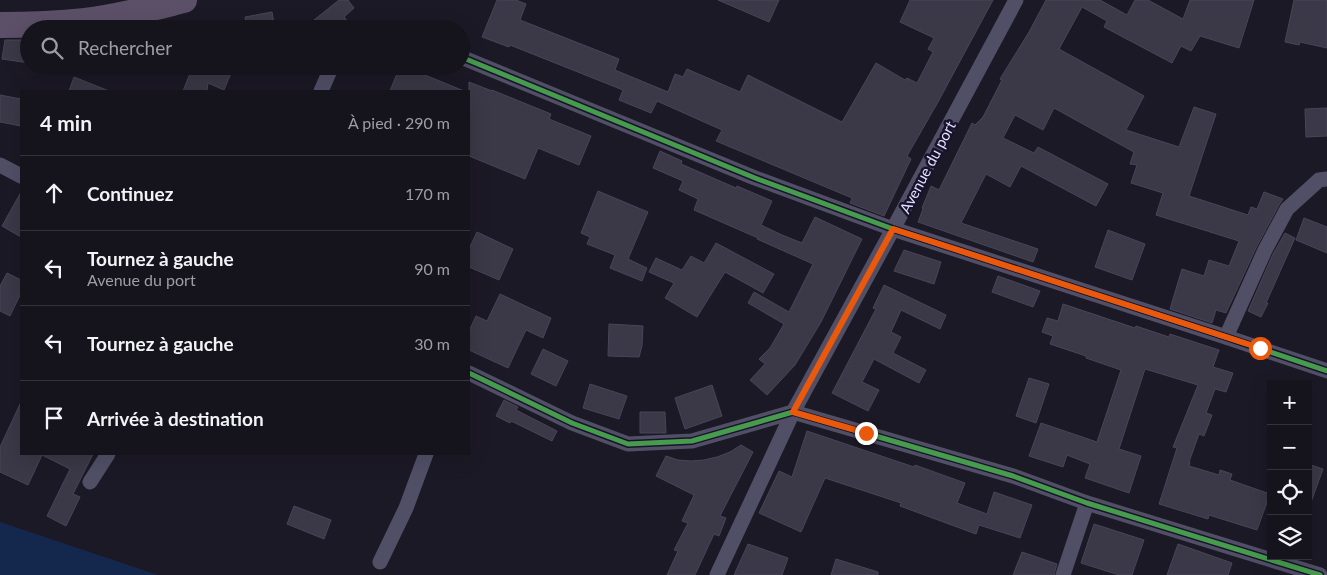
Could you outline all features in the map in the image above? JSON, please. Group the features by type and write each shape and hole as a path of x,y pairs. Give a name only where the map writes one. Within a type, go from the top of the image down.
{"highway":[{"path":"91,20 146,10 184,0"},
{"path":"0,24 20,25"}],"street":[{"name":"Avenue du port","path":"717,575 793,412 1016,0"},
{"path":"470,62 755,178 893,229 1327,371"},
{"path":"321,90 328,75"},
{"path":"0,165 20,175"},
{"path":"1226,337 1265,250 1287,209 1319,180 1327,179"},
{"path":"470,373 572,423 628,444 692,441 793,412 1013,476 1087,503 1320,575"},
{"path":"90,482 107,455"},
{"path":"380,562 406,508 426,455"},
{"path":"1063,575 1087,503"}],"water":[{"path":"0,522 158,575 0,575"}],"building":[{"path":"339,0 348,0 354,8 344,17 347,20 314,20"},
{"path":"497,0 516,0 526,4 520,20 619,59 615,70 668,92 675,74 683,77 687,69 740,92 748,75 842,122 876,63 905,80 907,78 917,83 933,52 928,49 934,38 900,22 910,0 993,0 907,156 911,159 884,216 850,203 852,198 716,141 722,130 657,101 651,113 619,100 623,90 510,45 509,47 482,37"},
{"path":"718,0 779,0 769,22"},
{"path":"1046,0 1100,0 1127,15 1135,0 1148,0 1183,19 1190,0 1254,0 1239,48 1200,36 1191,51 1181,46 1172,63 1104,27 1107,21 1082,7 1059,49 1144,96 1126,130 1179,147 1194,107 1216,114 1189,196 1248,215 1251,207 1257,209 1264,192 1283,199 1257,246 1226,313 1216,310 1212,323 1170,309 1182,269 1204,276 1209,260 1229,266 1239,241 1156,215 1163,193 1131,183 1137,165 1130,164 1134,152 1054,108 1043,130 1015,115 1003,138 1034,153 1038,147 1108,184 1096,206 1021,166 1010,187 986,174 961,223 1038,249 1033,262 918,222 931,186 939,190 972,123 975,125 983,117 1002,80 1000,79"},
{"path":"1294,0 1327,0 1327,48 1300,42 1299,45 1285,42"},
{"path":"272,12 273,20 246,20 245,17"},
{"path":"5,40 20,40 20,62 2,59"},
{"path":"189,75 230,75 224,90 208,83 207,90 183,90"},
{"path":"396,75 425,75 462,90 390,90"},
{"path":"74,77 106,90 69,90"},
{"path":"469,82 492,90 551,114 549,119 591,136 579,165 538,148 525,179 470,156"},
{"path":"0,95 20,99 20,126 0,122"},
{"path":"1327,108 1327,136 1306,137 1305,109"},
{"path":"660,151 682,161 681,164 736,188 737,186 772,201 761,225 782,235 802,243 815,217 862,239 821,322 795,365 767,395 750,380 765,364 759,359 770,348 784,324 748,303 754,292 789,312 813,264 694,210 698,199 679,190 683,181 653,168"},
{"path":"598,191 648,212 628,259 647,268 642,281 610,268 615,255 587,244 590,237 581,233"},
{"path":"20,194 20,236 2,226"},
{"path":"1304,218 1327,227 1327,253 1296,240"},
{"path":"1108,230 1145,244 1132,280 1095,267"},
{"path":"477,232 513,249 499,280 470,267 470,247"},
{"path":"1285,233 1295,238 1261,317 1248,311 1273,254"},
{"path":"716,243 774,274 763,293 725,272 697,317 665,298 674,283 649,272 656,258 682,270 691,256 704,263"},
{"path":"904,250 941,262 934,284 894,271"},
{"path":"7,273 20,280 20,295 10,316 0,311 0,286"},
{"path":"998,276 1040,291 1033,307 992,292"},
{"path":"884,285 946,315 940,329 901,310 891,332 901,337 893,353 926,370 919,383 874,359 862,382 879,390 868,411 832,393 876,309 873,308"},
{"path":"500,294 551,318 543,338 526,330 508,368 470,350 470,329 476,316 487,321"},
{"path":"1063,304 1135,328 1136,326 1169,337 1170,334 1219,350 1213,367 1233,373 1226,392 1215,389 1206,413 1212,415 1204,436 1199,434 1189,466 1219,475 1220,470 1232,474 1230,480 1267,493 1267,502 1257,530 1209,515 1208,519 1159,504 1177,448 1173,447 1198,385 1145,369 1119,449 1141,456 1129,493 1085,478 1090,464 1067,455 1063,467 1029,456 1041,423 1097,442 1121,370 1050,344 1053,336 1042,332 1047,318 1058,321"},
{"path":"609,324 643,326 642,346 639,357 608,356"},
{"path":"543,349 568,361 556,386 531,374"},
{"path":"1029,378 1049,384 1036,423 1016,416"},
{"path":"590,384 627,396 619,419 583,408"},
{"path":"712,385 722,416 685,429 675,398"},
{"path":"504,400 518,407 516,410 557,431 552,441 511,421 510,423 496,416"},
{"path":"20,404 20,455 42,455 28,485 0,472 0,447"},
{"path":"640,412 665,412 666,433 640,433"},
{"path":"807,431 965,483 957,503 987,514 994,492 1032,505 1020,538 979,525 976,534 900,506 901,503 825,478 801,532 759,513 779,471 792,477"},
{"path":"741,445 753,452 720,516 726,518 719,536 714,534 695,575 667,575 678,551 674,550 688,523 682,521 694,495 656,476 666,456 678,460 704,460 730,452"},
{"path":"42,455 92,455 73,494 80,497 66,526 47,516 70,469"},
{"path":"1312,465 1323,469 1312,499"},
{"path":"294,506 331,520 324,539 287,524"},
{"path":"1094,524 1144,540 1132,575 1119,575 1081,563"},
{"path":"748,544 788,558 782,575 734,575"},
{"path":"1178,544 1232,563 1228,575 1167,575"},
{"path":"1022,552 1057,564 1054,575 1013,575"},
{"path":"836,559 878,572 878,575 831,575"}],"cycle path":[{"path":"470,61 755,178 893,229 1327,371"},
{"path":"470,373 572,423 628,444 692,441 793,412 1013,476 1087,503 1320,575"}],"route":[{"path":"866,433 793,412 893,229 1260,348"}]}
